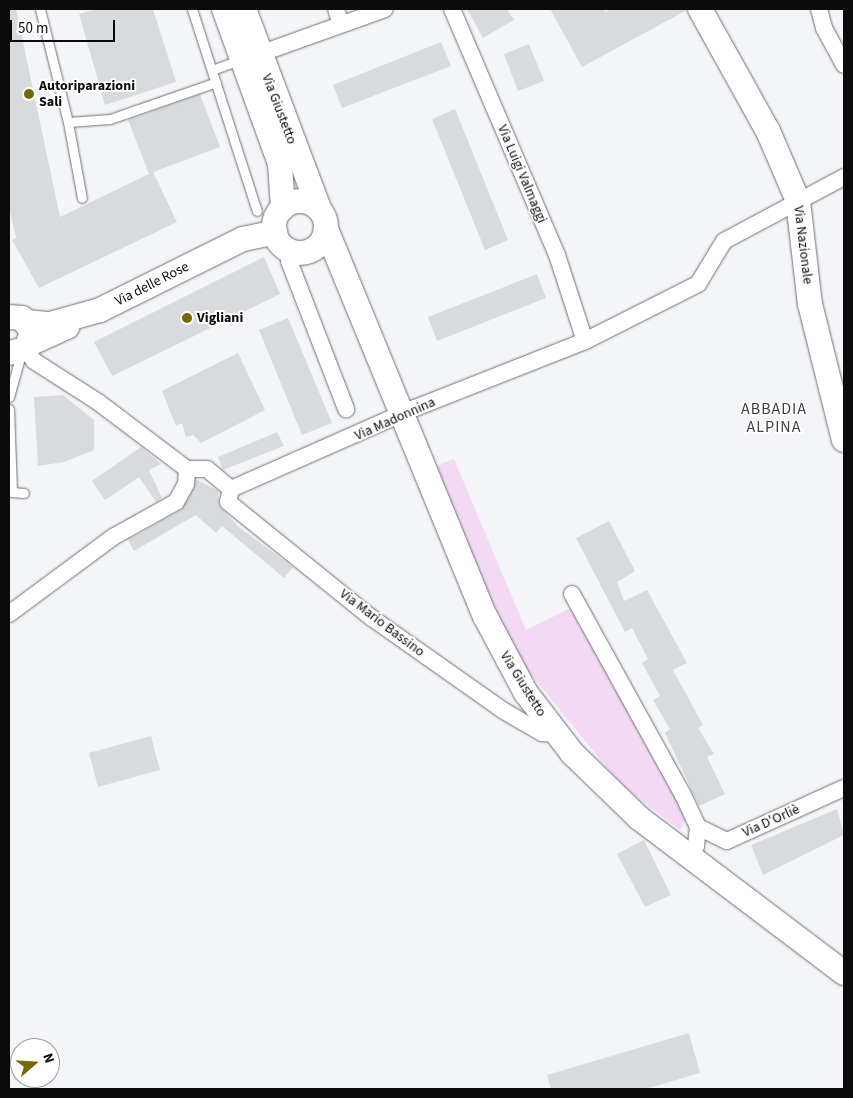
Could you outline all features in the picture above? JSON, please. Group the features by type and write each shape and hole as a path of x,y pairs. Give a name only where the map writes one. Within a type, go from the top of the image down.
{"main road":[{"name":"Via Giustetto","path":"224,9 250,57 322,219 402,416 505,659 556,734 639,818 689,858 844,973"},
{"name":"Via Giustetto","path":"244,9 250,57 280,164 283,208"},
{"name":"Via Nazionale","path":"700,9 768,131 798,201 810,304 844,440"},
{"path":"297,201 322,219 292,244 283,208 297,201"},
{"name":"Via delle Rose","path":"19,332 100,310 243,238 292,244"},
{"name":"Via Giustetto","path":"292,244 332,263 349,285"}],"street":[{"path":"250,57 339,17 385,9"},
{"name":"Via Luigi Valmaggi","path":"452,9 556,255 585,341"},
{"path":"819,9 824,28 844,65"},
{"name":"Via Madonnina","path":"231,489 585,341 698,284 724,241 844,177"},
{"path":"292,244 288,261 346,410"},
{"path":"19,332 34,361 98,402 187,469 207,469 231,489"},
{"path":"9,614 113,538 176,502 186,484 187,469"},
{"name":"Via Mario Bassino","path":"231,489 228,502 372,618 504,711 542,733 556,734"},
{"path":"572,594 698,828 696,846 689,858"},
{"name":"Via D'Orliè","path":"698,828 727,841 844,788"}],"lane":[{"path":"40,9 68,122 82,198"},
{"path":"192,9 257,211"},
{"path":"212,70 250,57"},
{"path":"68,122 110,119 216,82"},
{"path":"9,397 19,332"},
{"path":"9,409 12,492 24,492"}],"shaded area":[{"path":"454,459 526,630 571,608 688,816 680,830 619,783 513,652 435,466"}],"building":[{"path":"9,9 16,9 60,217 149,174 128,120 200,94 220,147 153,172 177,222 39,288 12,240 16,238 9,207"},
{"path":"96,9 153,9 176,82 105,105 79,14"},
{"path":"467,9 507,9 514,20 483,38"},
{"path":"550,9 603,9 605,12 613,9 687,10 582,67"},
{"path":"441,42 451,66 342,108 333,85"},
{"path":"529,44 544,81 518,91 504,54"},
{"path":"455,109 508,240 485,250 432,119"},
{"name":"Vigliani","path":"264,257 280,294 112,376 94,342"},
{"path":"537,274 546,298 437,341 428,317"},
{"path":"288,318 332,423 302,435 259,330"},
{"path":"238,353 265,410 201,443 193,435 186,437 182,423 176,426 162,391"},
{"path":"63,395 94,420 94,450 64,462 38,466 34,397"},
{"path":"277,432 284,446 223,470 218,457"},
{"path":"141,447 161,464 149,470 162,498 156,502 139,477 105,500 92,481"},
{"path":"196,479 218,491 219,506 240,528 293,567 284,578 222,526 216,533 196,515 134,551 128,540 181,510"},
{"path":"609,521 635,571 617,582 624,601 647,590 687,663 673,670 703,725 698,728 714,754 707,757 725,794 699,806 665,733 670,729 653,700 660,696 642,663 648,659 632,628 625,632 576,538"},
{"path":"151,736 160,770 98,787 89,753"},
{"path":"837,809 844,835 763,875 751,845"},
{"path":"644,840 671,895 645,907 617,854"},
{"path":"689,1033 700,1073 645,1089 551,1089 547,1075"}],"place":[{"name":"Autoriparazioni Sali","path":"29,94"},
{"name":"Vigliani","path":"187,318"}],"district":[{"name":"ABBADIA ALPINA","path":"774,418"}]}
